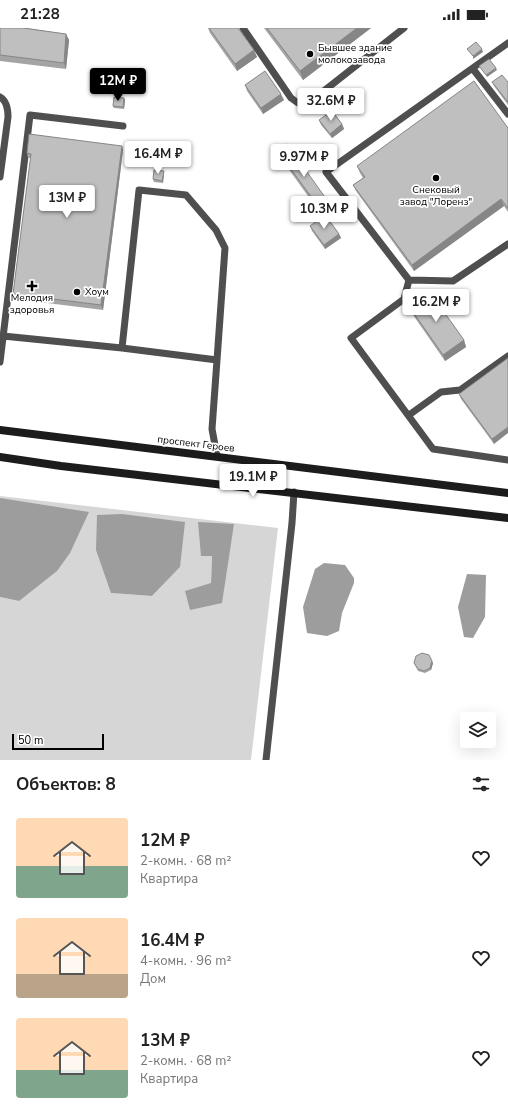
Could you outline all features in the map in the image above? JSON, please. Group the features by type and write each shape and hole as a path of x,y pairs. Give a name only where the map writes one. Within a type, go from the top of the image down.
{"main road":[{"name":"проспект Героев","path":"0,430 508,493"},
{"path":"0,456 61,466 508,518"}],"lane":[{"path":"243,28 291,98 298,103 311,101 404,28"},
{"path":"409,280 326,172 508,43"},
{"path":"473,69 508,114"},
{"path":"0,97 3,99 8,108 8,117 0,177"},
{"path":"0,362 30,115 123,126"},
{"path":"122,348 139,190 186,195 216,230 225,248 212,429 217,456"},
{"path":"409,280 453,281 508,244"},
{"path":"409,280 404,299 351,338 433,449 508,460"},
{"path":"3,336 122,348 217,360"},
{"path":"409,415 441,392 460,390 508,356"},
{"path":"266,760 292,523 294,492"}],"shaded area":[{"path":"0,496 278,528 251,760 0,760 0,597 19,601","holes":["212,556 222,603 211,583","180,567 152,596 111,593"]},
{"path":"0,498 89,512 70,553 57,571 19,601 0,597"},
{"path":"122,514 185,522 180,567 152,596 111,593 96,550 97,515"},
{"path":"198,522 234,524 222,603 190,610 185,591 211,583 212,556 201,556"},
{"path":"324,563 345,565 354,578 354,583 342,613 339,631 327,636 307,633 303,607 315,569"},
{"path":"467,574 486,575 485,617 473,638 464,637 458,607"}],"building":[{"path":"0,28 23,28 66,34 64,63 0,55"},
{"path":"209,28 238,28 254,50 235,64"},
{"name":"Бывшее здание молокозавода","path":"267,28 357,28 300,71"},
{"path":"476,42 482,49 473,56 467,49"},
{"path":"489,59 496,68 486,75 479,66"},
{"path":"265,71 281,94 261,108 245,85"},
{"path":"502,75 508,82 508,102 492,82"},
{"name":"Снековый завод \"Лоренз\"","path":"474,81 508,128 508,208 501,199 412,265 353,185 365,177 357,166"},
{"path":"114,97 124,98 123,107 113,106"},
{"path":"332,111 342,124 330,134 319,120"},
{"path":"29,134 122,146 101,305 13,294 31,154 27,153"},
{"path":"287,144 332,207 323,213 277,150"},
{"path":"154,170 164,171 162,181 153,179"},
{"path":"325,215 339,234 324,245 310,226"},
{"path":"429,291 464,340 443,355 408,305"},
{"path":"508,358 508,427 492,439 459,394"},
{"path":"422,653 429,655 432,661 430,668 424,671 418,669 414,663 416,656"}],"place":[{"name":"Бывшее здание молокозавода","path":"310,54"},
{"name":"Снековый завод \"Лоренз\"","path":"436,178"},
{"name":"Мелодия здоровья","path":"32,286"},
{"name":"Хоум","path":"77,292"}]}
